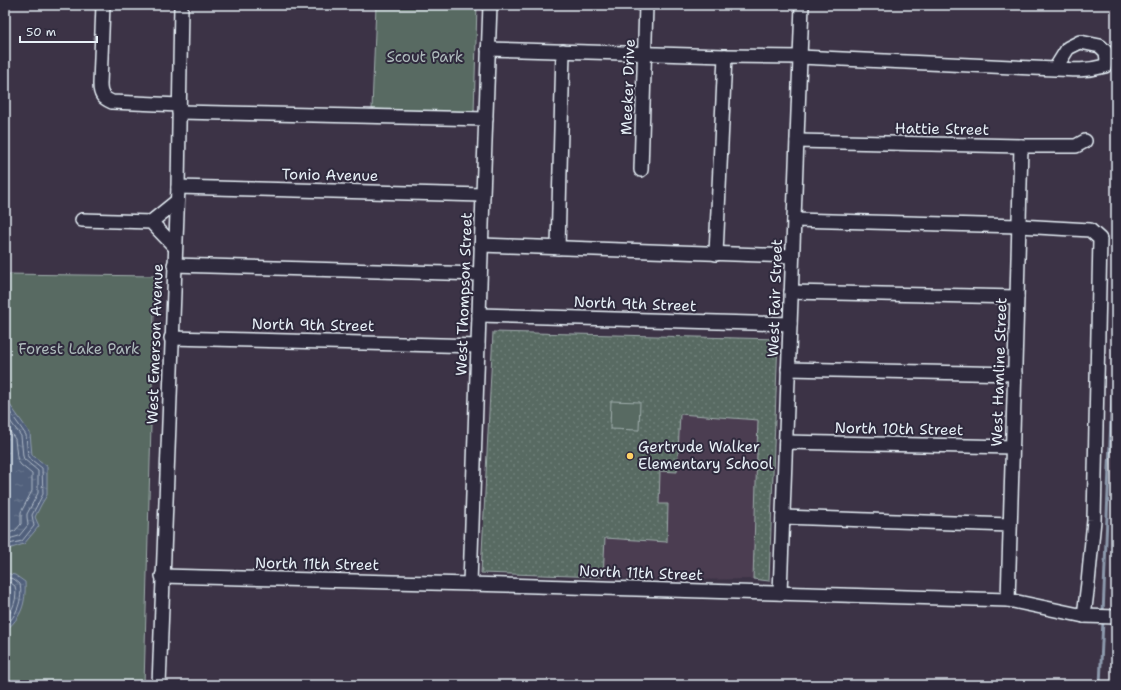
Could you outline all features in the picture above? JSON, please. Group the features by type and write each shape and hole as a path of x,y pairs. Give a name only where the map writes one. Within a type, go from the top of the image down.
{"street":[{"path":"103,5 100,92 104,98 112,102 179,108 486,119"},
{"name":"West Emerson Avenue","path":"159,685 171,338 178,187 181,5"},
{"name":"West Thompson Street","path":"470,584 490,5"},
{"name":"Meeker Drive","path":"641,170 646,5"},
{"name":"West Fair Street","path":"780,593 802,5"},
{"path":"488,49 800,57 1055,69"},
{"path":"558,248 563,51"},
{"path":"716,254 725,56"},
{"name":"Hattie Street","path":"797,141 1021,146 1076,146 1084,141"},
{"name":"West Hamline Street","path":"1008,600 1018,297 1021,146"},
{"name":"Tonio Avenue","path":"178,187 483,195"},
{"path":"82,220 151,222 177,201"},
{"path":"794,220 1019,226 1090,230 1100,239 1094,520 1088,583 1089,616"},
{"path":"151,222 175,247"},
{"path":"481,245 792,256"},
{"path":"174,265 480,274"},
{"path":"791,292 1018,297"},
{"name":"North 9th Street","path":"479,315 790,324"},
{"name":"North 9th Street","path":"171,338 478,346"},
{"path":"788,369 1015,374"},
{"name":"North 10th Street","path":"786,442 1012,447"},
{"path":"783,517 1010,525"},
{"name":"North 11th Street","path":"162,576 1008,600 1089,616 1116,617"}],"shaded area":[{"name":"Gertrude Walker Elementary School","path":"493,332 778,339 769,581 753,579 671,580 481,573"}],"green space":[{"name":"Scout Park","path":"376,5 477,5 474,113 372,109"},
{"name":"Forest Lake Park","path":"5,274 155,276 144,685 5,685"},
{"name":"Gertrude Walker Elementary School","path":"493,332 778,339 769,581 753,579 758,420 680,414 677,472 660,471 659,504 668,504 667,542 605,538 603,577 481,573"},
{"path":"611,401 640,402 639,430 610,429"}],"water":[{"path":"5,398 30,433 32,455 47,466 47,495 35,517 39,526 24,544 5,550"},
{"path":"5,573 15,575 25,582 25,597 19,615 11,626 5,631"}],"waterway":[{"path":"1103,614 1116,298"},
{"path":"1100,685 1103,620"}],"place":[{"name":"Gertrude Walker Elementary School","path":"630,456"}]}
